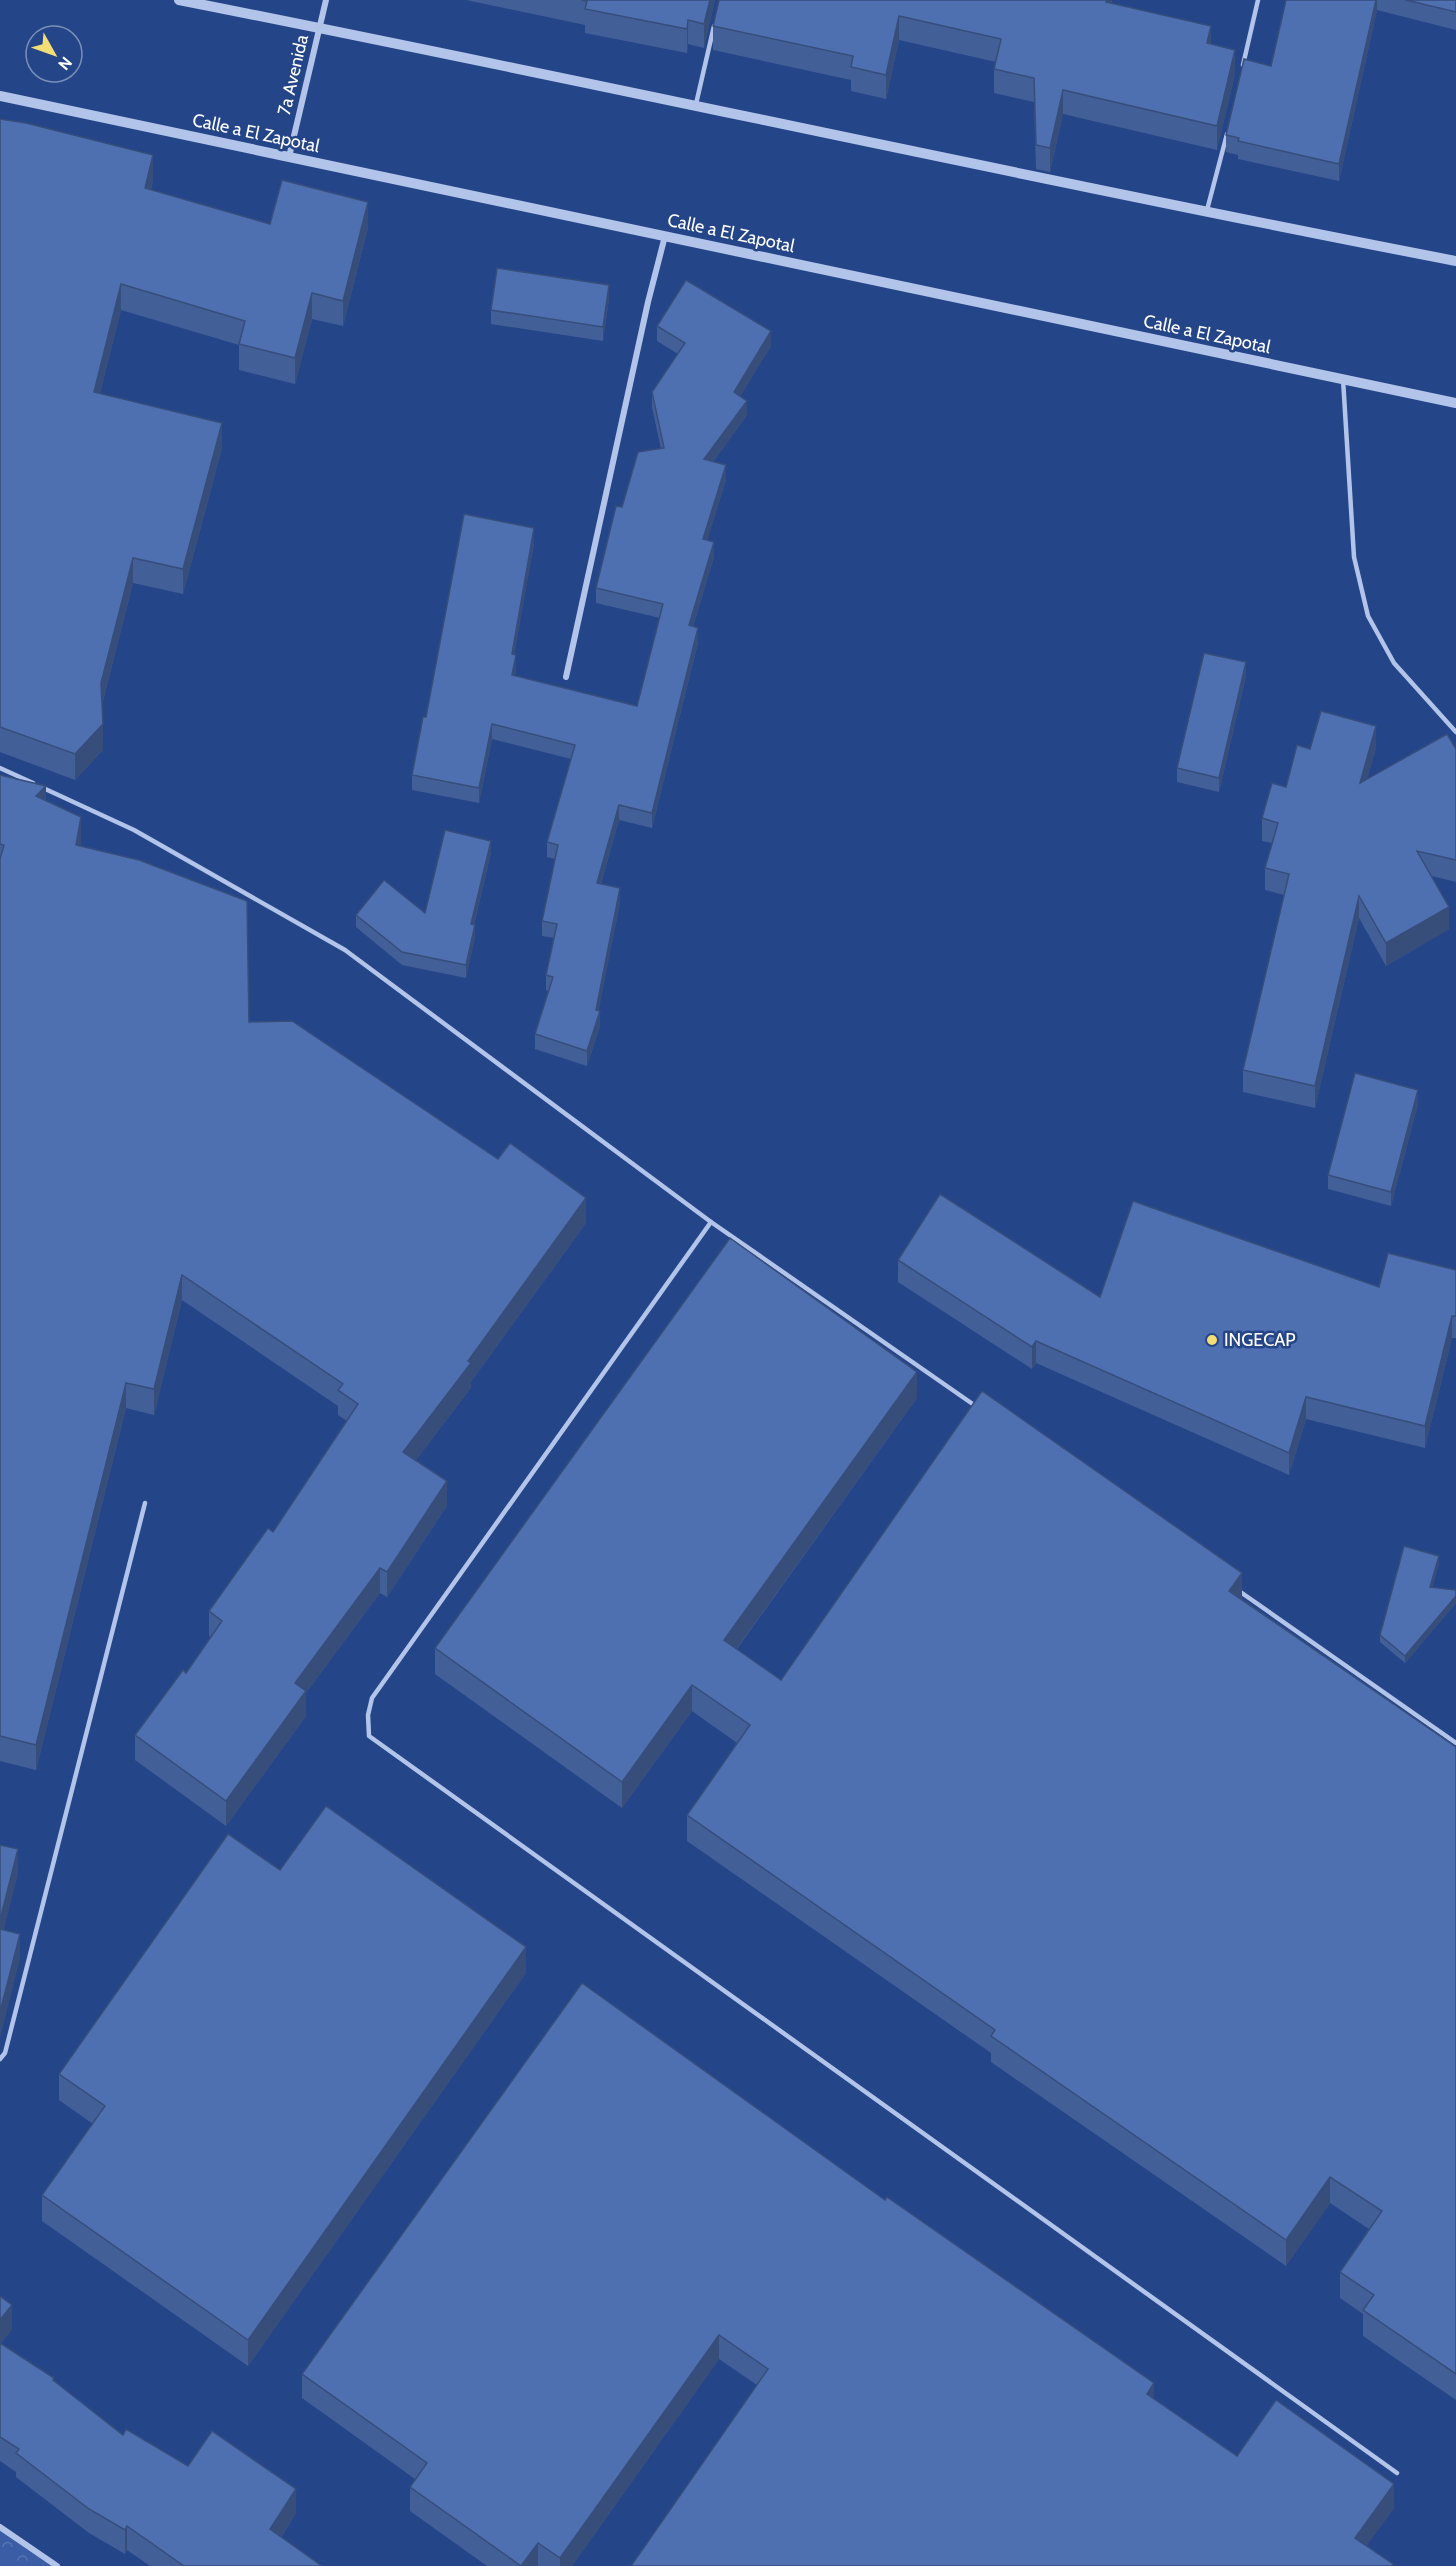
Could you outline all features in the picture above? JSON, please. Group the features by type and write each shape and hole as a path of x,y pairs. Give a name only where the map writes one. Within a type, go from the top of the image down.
{"street":[{"path":"179,0 696,104 1207,213 1456,261"},
{"name":"7a Avenida","path":"290,157 326,0"},
{"name":"Calle a El Zapotal","path":"0,96 1456,403"},
{"path":"567,678 648,302 665,236"},
{"path":"0,2527 57,2566"}],"lane":[{"path":"1242,69 1258,0"},
{"path":"696,104 715,23"},
{"path":"1207,213 1229,126"},
{"path":"1343,379 1354,557 1368,616 1394,663 1456,732"},
{"path":"0,768 134,830 345,950 711,1222 982,1411"},
{"path":"711,1222 372,1698 368,1715 369,1736 1397,2473"},
{"path":"0,2059 5,2052 145,1503"},
{"path":"1234,1587 1456,1743"}],"green space":[{"path":"0,2529 53,2566 0,2566"}],"building":[{"path":"582,0 710,0 704,24 688,20 687,29 585,9 587,1"},
{"path":"719,0 1107,0 1106,2 1211,26 1207,43 1235,50 1217,126 1063,90 1050,148 1036,145 1034,78 994,69 1001,39 899,16 886,75 851,67 853,56 713,26"},
{"path":"1286,0 1376,0 1339,164 1238,141 1239,138 1226,135 1244,59 1271,66"},
{"path":"1406,0 1456,0 1456,12"},
{"path":"0,119 26,123 153,155 145,188 270,224 282,180 368,202 343,301 312,293 295,358 239,344 245,321 121,284 94,392 222,423 183,569 133,558 101,683 103,724 75,754 0,727"},
{"path":"497,268 609,285 603,327 491,310"},
{"path":"686,280 771,331 734,392 747,401 704,459 726,465 703,539 714,542 689,625 698,628 652,813 619,805 597,883 620,888 596,1010 600,1011 587,1051 535,1034 553,977 546,975 557,924 542,921 558,845 547,842 575,745 492,724 479,788 412,775 423,717 426,717 464,514 534,528 512,654 516,655 512,675 637,706 663,604 596,588 616,506 622,507 638,452 664,448 652,392 685,343 657,326"},
{"path":"1204,653 1246,662 1219,778 1177,768"},
{"path":"1321,711 1376,726 1360,783 1447,734 1456,749 1456,860 1417,851 1449,907 1386,943 1359,896 1315,1086 1243,1070 1289,874 1265,868 1278,823 1262,818 1272,783 1286,787 1297,745 1310,749"},
{"path":"0,775 46,786 36,796 81,817 76,845 139,860 247,901 249,1022 292,1021 498,1159 510,1143 586,1198 468,1361 471,1363 403,1452 447,1481 387,1572 380,1568 295,1683 306,1691 226,1801 135,1735 183,1670 186,1673 222,1621 209,1611 268,1528 273,1532 358,1404 338,1390 343,1384 182,1275 154,1389 126,1383 36,1745 0,1736 0,859 4,845 0,844"},
{"path":"445,830 491,841 471,924 475,925 466,965 402,952 356,915 384,880 425,913"},
{"path":"1355,1073 1418,1090 1391,1192 1328,1175"},
{"path":"940,1194 1100,1297 1133,1201 1379,1287 1388,1253 1456,1270 1456,1316 1452,1316 1425,1426 1306,1397 1289,1453 1036,1341 1032,1347 898,1260"},
{"path":"730,1238 917,1372 724,1640 781,1680 982,1391 1242,1573 1229,1591 1456,1747 1456,2374 1363,2310 1374,2295 1340,2272 1382,2211 1330,2177 1286,2240 991,2036 995,2030 687,1815 750,1725 692,1685 622,1782 435,1648"},
{"path":"1404,1546 1439,1556 1430,1587 1456,1590 1456,1596 1405,1656 1380,1635"},
{"path":"326,1806 526,1947 248,2340 42,2195 105,2106 59,2074 228,1834 280,1870"},
{"path":"0,1845 18,1849 0,1920"},
{"path":"0,1929 20,1934 0,2012"},
{"path":"582,1983 885,2200 887,2197 1154,2383 1147,2394 1237,2456 1276,2400 1394,2484 1355,2538 1393,2564 1391,2566 631,2566 768,2369 719,2335 560,2558 538,2543 521,2566 410,2487 427,2463 302,2374"},
{"path":"0,2296 12,2305 0,2320"},
{"path":"0,2343 54,2378 53,2380 123,2435 126,2429 188,2466 212,2431 296,2489 270,2529 322,2566 184,2566 127,2526 125,2530 89,2509 16,2453 19,2449 0,2437"}],"place":[{"name":"INGECAP","path":"1212,1340"}]}
